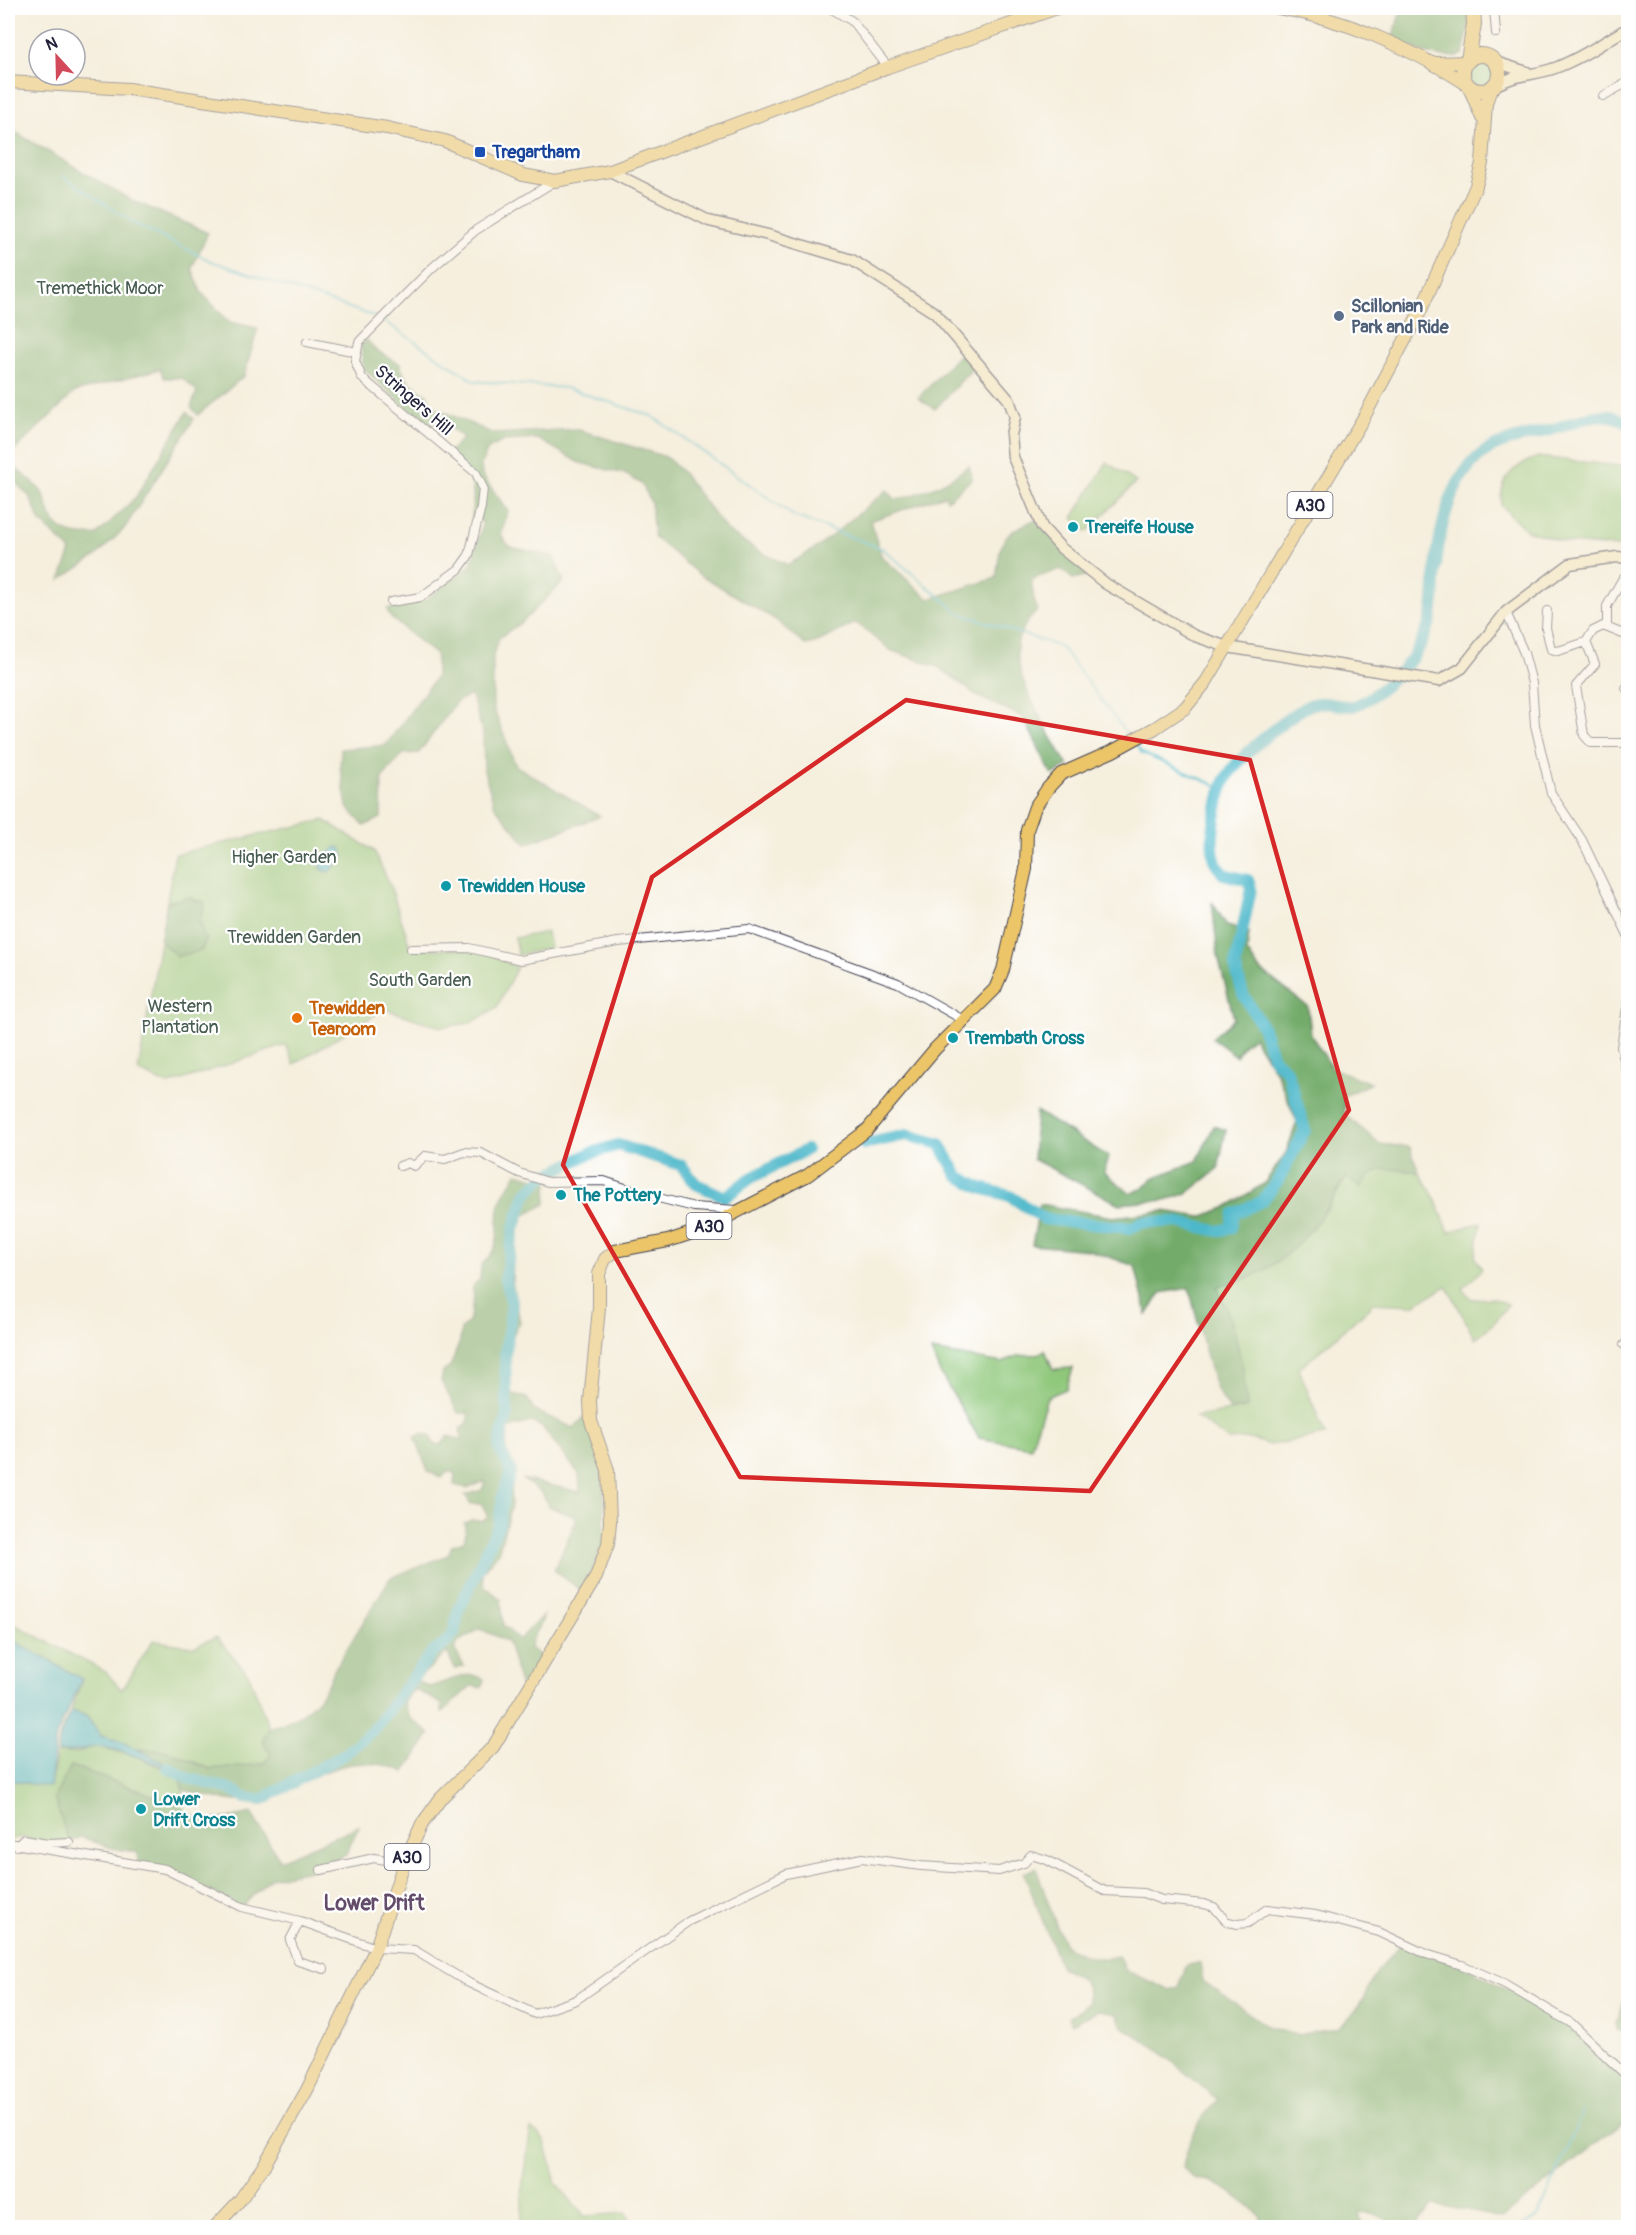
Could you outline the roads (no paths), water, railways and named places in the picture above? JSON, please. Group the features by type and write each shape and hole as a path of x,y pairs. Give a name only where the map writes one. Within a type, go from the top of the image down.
{"highway":[{"path":"1473,8 1474,24 1467,61 1462,73 1467,85 1480,92 1492,87 1499,73 1474,24"},
{"path":"1467,61 1477,56 1492,60"}],"main road":[{"path":"8,82 129,89 387,128 445,141 524,175 555,181 610,171 888,67 1057,8"},
{"path":"1278,8 1347,27 1431,63 1467,85"},
{"path":"1492,87 1528,72 1552,69 1572,62 1629,28"},
{"path":"1492,60 1528,72"},
{"path":"1431,63 1467,61"},
{"name":"A30","path":"1467,85 1483,123"},
{"name":"A30","path":"214,2228 240,2200 286,2130 376,1948 404,1863 422,1824 441,1798 477,1764 507,1726 596,1576 608,1544 611,1505 608,1470 591,1421 590,1401 599,1274 605,1259 615,1251 668,1240 704,1229 736,1210 808,1175 857,1139 885,1111 935,1049 995,989 1003,970 1026,869 1027,830 1035,807 1061,774 1132,740 1185,708 1206,682 1364,417 1420,312 1476,186 1482,163 1483,123 1492,87"},
{"path":"610,171 709,221 768,235 852,260 935,313 1009,400 1015,417 1011,435 1013,457 1042,527 1061,548 1106,584 1195,636 1227,647 1439,681 1462,668 1506,612 1570,564 1617,557 1629,558"}],"street":[{"path":"830,8 852,21 888,67"},
{"path":"1494,8 1496,33"},
{"path":"1603,96 1629,82"},
{"name":"Stringers Hill","path":"391,602 421,597 455,575 469,555 483,488 477,473 362,378 355,361 359,342 432,268 476,230 555,181"},
{"path":"307,342 357,352"},
{"path":"1607,627 1607,606 1623,578"},
{"path":"1547,611 1546,628 1551,649 1558,651 1586,642 1593,631 1602,626 1629,636"},
{"path":"1506,612 1524,653 1532,683 1534,725 1551,793 1582,840 1629,935"},
{"path":"1586,642 1595,664 1576,686 1584,735 1591,743 1629,742"},
{"path":"411,949 468,948 521,960 618,942 748,929 898,983 965,1021"},
{"path":"1629,1001 1621,1047 1629,1076"},
{"path":"400,1166 408,1163 414,1166 425,1156 445,1159 464,1152 481,1153 519,1173 548,1182 604,1181 694,1207 736,1210"},
{"path":"17,1846 24,1839 48,1844 69,1842"},
{"path":"8,1844 97,1856 165,1869 242,1907 300,1921 376,1948 414,1950 469,1983 535,2014 576,2000 689,1921 786,1874 862,1858 921,1866 999,1871 1024,1863 1031,1855 1047,1860 1105,1891 1143,1893 1162,1900 1204,1904 1214,1907 1226,1921 1237,1924 1248,1923 1267,1910 1316,1915 1379,1932 1426,1954 1462,1965 1505,1984 1571,2023 1629,2077"},
{"path":"321,1870 374,1858 404,1863"},
{"path":"300,1921 290,1940 298,1961 324,1970"}],"water":[{"path":"336,847 341,848 344,857 329,872 322,870 321,865 325,857"},
{"path":"8,1638 82,1679 56,1736 50,1787 8,1780"},
{"path":"71,1711 86,1716 101,1736 122,1742 160,1761 168,1768 131,1754 101,1747 57,1752 60,1735"}],"waterway":[{"path":"63,176 133,223 211,261 379,318"},
{"path":"384,321 474,381 566,388 652,416 794,516 883,549 959,613 1061,647 1129,737"},
{"path":"864,1144 907,1135 940,1144 958,1176 981,1188 1010,1196 1044,1219 1130,1228 1142,1222 1176,1222 1218,1231 1231,1228 1234,1214 1262,1201 1279,1179 1305,1130 1287,1071 1273,1058 1262,1026 1243,994 1235,966 1251,889 1248,880 1223,874 1214,856 1215,821 1225,781 1235,766 1253,748 1304,708 1317,703 1346,706 1358,704 1389,683 1410,661 1423,639 1432,615 1435,575 1444,518 1457,485 1466,470 1478,458 1491,448 1507,441 1552,430 1586,418 1612,416 1628,424"},
{"path":"1135,744 1142,753 1222,788"},
{"path":"543,1177 589,1154 618,1145 681,1165 696,1184 725,1197 751,1178 806,1150"},
{"path":"168,1768 187,1778 230,1789 245,1798 261,1800 345,1754 373,1730 432,1653 444,1645 454,1633 459,1609 499,1524 503,1496 511,1471 499,1448 507,1415 505,1355 512,1304 505,1279 514,1229 526,1194 538,1182"},
{"path":"1516,2228 1538,2217 1583,2111"}],"place":[{"name":"Tregartham","path":"480,152"},
{"name":"Scillonian Park and Ride","path":"1339,316"},
{"name":"Trereife House","path":"1073,527"},
{"name":"Trewidden House","path":"446,886"},
{"name":"Trewidden Tearoom","path":"297,1018"},
{"name":"Trembath Cross","path":"953,1038"},
{"name":"The Pottery","path":"561,1195"},
{"name":"Lower Drift Cross","path":"141,1809"}],"district":[{"name":"Lower Drift","path":"374,1903"}],"park label":[{"name":"Tremethick Moor","path":"100,288"},
{"name":"Higher Garden","path":"284,857"},
{"name":"Trewidden Garden","path":"294,937"},
{"name":"South Garden","path":"420,980"},
{"name":"Western Plantation","path":"180,1016"}]}
